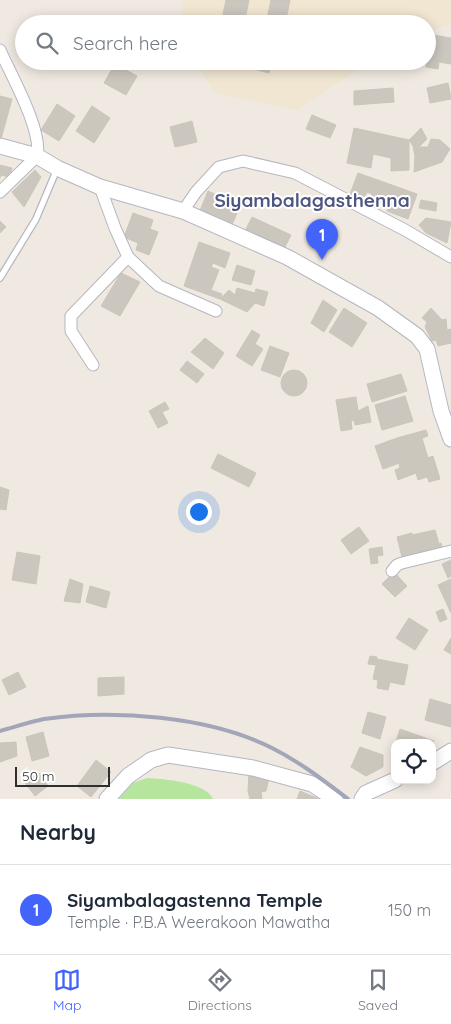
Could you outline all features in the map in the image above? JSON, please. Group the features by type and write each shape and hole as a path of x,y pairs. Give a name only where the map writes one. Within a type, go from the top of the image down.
{"street":[{"path":"0,50 31,118 39,148 38,156 0,192"},
{"path":"0,146 38,156 57,168 100,187 183,211 287,257 378,308 417,336 427,349 441,411 451,439"},
{"path":"183,211 196,192 219,167 243,161 295,173 405,230 451,257"},
{"path":"100,187 128,257 160,286 216,311"},
{"path":"93,365 71,331 71,316 128,257"},
{"path":"392,571 397,565 402,563 451,551"},
{"path":"436,760 451,751"},
{"path":"107,799 128,776 150,760 168,755 253,768 312,784 335,799"},
{"path":"362,799 366,793 391,782"}],"lane":[{"path":"0,278 36,219 57,168"}],"shaded area":[{"path":"183,0 451,0 451,24 436,30 436,15 182,15"},
{"path":"201,70 357,70 297,110 215,93"}],"green space":[{"path":"147,778 193,785 209,793 213,799 119,799 133,783"}],"building":[{"path":"226,0 249,0 246,15 223,15"},
{"path":"271,0 290,0 287,15 268,15"},
{"path":"436,36 451,38 451,64 439,62 438,69 436,69"},
{"path":"112,70 126,70 137,76 126,95 104,83"},
{"path":"257,70 270,70 269,73"},
{"path":"448,83 451,99 430,103 427,88"},
{"path":"393,88 394,102 354,105 354,91"},
{"path":"0,96 12,99 1,139 0,139"},
{"path":"57,104 75,116 59,141 41,130"},
{"path":"92,106 110,118 94,143 76,131"},
{"path":"312,115 336,125 330,138 306,129"},
{"path":"192,121 197,142 175,147 170,127"},
{"path":"354,128 409,140 409,170 391,171 391,158 373,154 371,168 347,163"},
{"path":"421,128 427,139 419,147 428,147 431,139 440,140 450,149 442,162 414,172 415,156 413,146 409,140"},
{"path":"0,165 12,168 9,177 1,175 0,178"},
{"path":"35,170 41,177 24,207 12,192"},
{"path":"358,173 417,194 408,219 387,211 389,207 370,200 372,194 367,192 364,199 350,194"},
{"path":"208,191 240,206 231,227 199,213"},
{"path":"421,200 437,203 436,211 419,208"},
{"path":"133,213 153,220 150,229 158,232 149,255 136,250 138,243 124,237"},
{"path":"252,217 291,235 284,249 245,231"},
{"path":"426,218 451,222 447,243 426,233 419,225"},
{"path":"0,221 6,227 0,233"},
{"path":"199,242 230,253 225,268 213,263 211,267 219,270 211,290 222,294 220,299 184,286"},
{"path":"237,265 255,271 251,285 232,280"},
{"path":"121,273 140,282 120,316 101,306"},
{"path":"237,288 255,293 256,289 268,292 264,306 255,303 247,312 220,299 229,290 235,295"},
{"path":"323,300 337,310 324,332 311,323"},
{"path":"344,308 367,323 352,347 329,332"},
{"path":"431,308 442,320 446,319 447,330 451,329 451,343 438,346 436,340 432,341 425,327 427,322 422,318"},
{"path":"252,330 260,335 255,344 263,349 252,366 236,356"},
{"path":"205,338 224,353 213,369 191,352"},
{"path":"270,346 289,353 280,377 261,370"},
{"path":"187,361 204,374 197,383 180,370"},
{"path":"294,370 303,374 307,383 303,392 294,396 285,392 281,383 285,374"},
{"path":"401,374 407,391 372,402 367,384"},
{"path":"405,396 413,421 382,430 375,405"},
{"path":"356,397 358,411 368,406 371,422 355,425 354,420 351,421 352,429 341,431 336,400"},
{"path":"165,402 169,409 162,412 168,423 158,428 149,411"},
{"path":"426,430 428,436 422,438 428,458 422,460 427,477 418,480 416,473 398,480 395,470 400,468 399,463 405,461 397,438"},
{"path":"397,438 405,461 383,469 375,446"},
{"path":"218,454 256,473 249,487 211,468"},
{"path":"433,456 440,479 429,482 422,460"},
{"path":"0,487 9,490 6,510 0,509"},
{"path":"359,527 369,541 351,554 341,540"},
{"path":"435,530 443,551 403,561 397,537"},
{"path":"382,547 383,555 377,556 378,563 371,564 369,549"},
{"path":"17,552 40,556 36,584 12,580"},
{"path":"451,560 451,576 448,578 442,564"},
{"path":"394,572 407,586 395,597 382,584"},
{"path":"70,579 83,584 80,603 64,601"},
{"path":"451,579 451,613 438,585"},
{"path":"90,586 110,592 106,608 86,602"},
{"path":"443,609 447,619 440,622 436,612"},
{"path":"409,618 428,630 415,650 396,638"},
{"path":"451,638 451,654 444,650"},
{"path":"370,656 408,665 404,685 390,682 388,690 377,688 378,680 373,679 376,665 368,664"},
{"path":"18,672 26,687 9,695 2,680"},
{"path":"124,677 124,694 98,696 98,678"},
{"path":"430,699 451,705 451,727 425,720"},
{"path":"368,712 386,717 380,739 362,733"},
{"path":"400,729 428,739 397,739"},
{"path":"43,732 49,756 32,761 26,737"},
{"path":"16,742 17,756 0,762 0,743"},
{"path":"360,747 383,755 383,767 366,776 351,767"},
{"path":"96,760 111,772 91,797 77,786"},
{"path":"249,772 269,778 266,791 261,792 262,799 250,799 248,791"},
{"path":"39,773 48,786 35,796 25,783"},
{"path":"300,791 319,799 297,799"}],"railway":[{"path":"0,731 44,719 71,716 130,715 190,722 247,737 272,748 302,765 348,799"}],"place":[{"name":"Siyambalagastenna Temple","path":"322,260"}],"district":[{"name":"Siyambalagasthenna","path":"312,200"}]}
